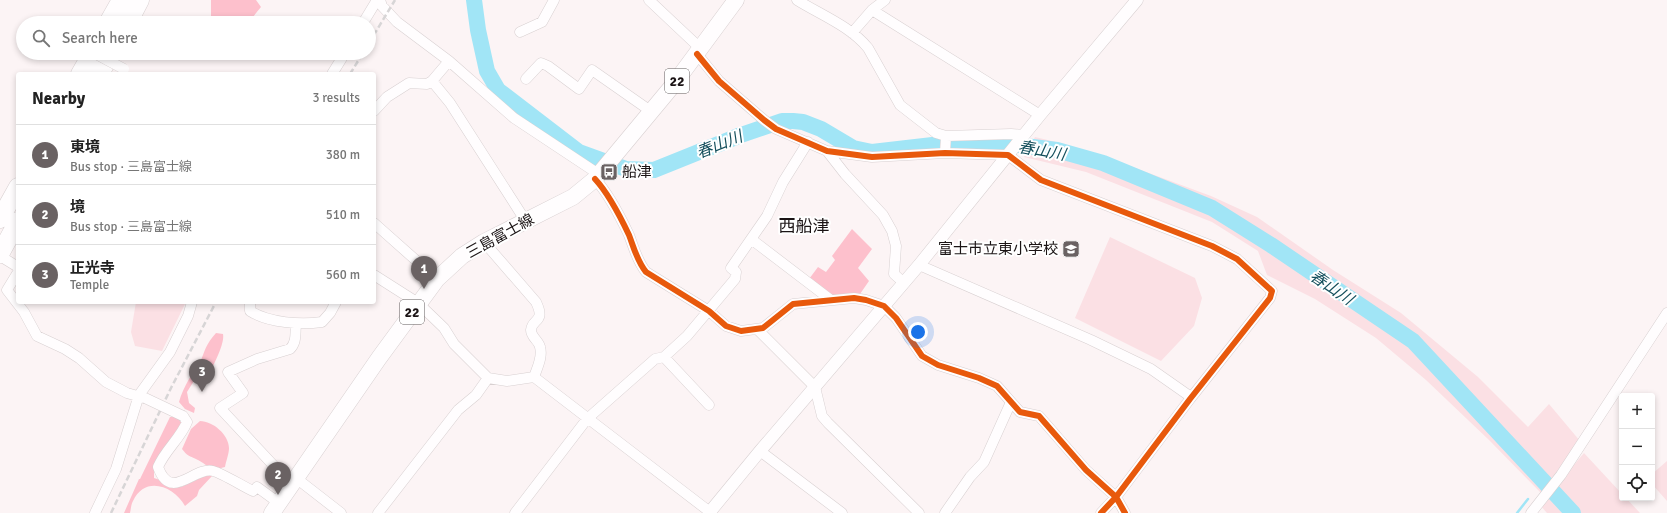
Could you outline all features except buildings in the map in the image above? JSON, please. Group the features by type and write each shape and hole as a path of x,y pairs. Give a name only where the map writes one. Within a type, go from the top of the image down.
{"highway":[{"path":"112,16 120,0"},
{"path":"132,16 140,0"},
{"path":"81,72 89,60"},
{"path":"101,72 107,60"},
{"path":"0,219 16,191"},
{"path":"0,255 16,225"}],"main road":[{"name":"三島富士線","path":"276,508 418,303 437,279 462,256 484,242 573,196 604,170 699,52 736,0"}],"street":[{"path":"368,16 378,0 397,22 449,61 514,118 604,170 602,186 628,234 641,266 646,272 709,311 726,326 741,331 763,328 794,304 854,298 884,306 896,318 922,356 938,365 979,378 997,386 1020,412 1039,416 1086,470 1116,497 1125,513"},
{"path":"520,32 542,22 554,0"},
{"path":"649,0 699,52 719,81 776,129 827,151 872,158 945,153 1010,154 1041,180 1212,246 1237,259 1272,291 1270,298 1191,397 1116,497 1101,513"},
{"path":"798,0 852,33 868,48 900,105 936,133 946,136 1024,135"},
{"path":"852,33 872,10 885,0"},
{"path":"376,276 418,303 444,328 454,344 488,378 507,381 534,377 710,512 903,282 919,265 1040,115 1137,0"},
{"path":"872,10 1040,115"},
{"path":"107,60 124,69"},
{"path":"333,72 341,60"},
{"path":"376,108 387,97 409,84 427,84 432,81 449,61"},
{"path":"526,79 541,63 548,66 579,89 592,70 652,112"},
{"path":"432,81 450,103 526,220"},
{"path":"945,153 946,136"},
{"path":"515,513 587,419 655,359 664,357 687,336 735,279 736,272 731,268 767,216 783,182 808,142"},
{"path":"827,151 845,174 883,215 892,231 896,246 894,274 903,282"},
{"path":"376,230 437,279"},
{"path":"751,239 831,300"},
{"path":"484,242 536,302 540,311 538,320 532,327 531,333 540,346 541,357 534,377"},
{"path":"0,255 16,267"},
{"path":"919,265 1091,340 1151,369 1191,397"},
{"path":"16,270 7,290 16,302"},
{"path":"18,304 37,336 65,349 79,358 106,382 183,416 186,422 183,432 162,455 158,466 161,475 168,481 181,483 201,472 212,471 255,489 276,508"},
{"path":"95,513 116,469 142,397 170,352 188,316 191,304"},
{"path":"250,304 250,311 258,316 296,324 322,322 330,313 335,304"},
{"path":"1531,513 1561,475 1667,313"},
{"path":"274,466 220,408 243,392 228,372 257,359 290,349 294,345 296,324"},
{"path":"757,329 815,387 822,416 828,423 919,513"},
{"path":"664,357 709,405"},
{"path":"378,513 458,410 476,395 488,378"},
{"path":"945,513 970,477 984,462 1011,402"},
{"path":"760,451 842,513"},
{"path":"296,478 342,513"}],"shaded area":[{"path":"211,0 256,0 261,7 254,16 211,16"},
{"path":"1035,137 1111,159 1211,196 1257,217 1333,270 1401,313 1478,377 1528,427 1549,404 1580,441 1542,494 1489,440 1426,380 1376,338 1315,299 1267,275 1258,251 1212,222 1086,172 1024,157"},
{"path":"852,229 872,249 858,268 869,281 860,294 833,297 809,279 818,267 826,272 835,260 832,256"},
{"path":"1110,237 1195,278 1202,298 1194,326 1161,361 1075,318"},
{"path":"136,304 185,304 162,351 135,346 131,332"},
{"path":"216,333 223,334 223,338 213,367 208,376 197,376 187,392 189,403 195,408 194,413 185,409 179,402 189,379 198,367 208,344"},
{"path":"170,417 181,417 186,420 154,464 154,478 181,487 209,474 212,476 199,490 197,496 185,506 174,493 159,486 152,486 145,488 138,493 132,502 130,513 124,513 139,479"},
{"path":"200,421 210,423 215,426 226,438 229,453 225,467 212,469 188,455 182,449 191,429"},
{"path":"1584,453 1619,491 1619,501 1629,501 1640,513 1547,513 1540,505"},
{"path":"1667,461 1667,501 1655,487 1655,471"}],"waterway":[{"name":"春山川","path":"474,0 478,30 487,71 498,90 579,152 626,169 654,170 741,135 782,121 793,121 803,122 821,129 853,148 872,152 950,143 1002,143 1057,150 1103,163 1212,208 1271,245 1413,341 1573,513"},
{"path":"1517,513 1528,499"}],"railway":[{"path":"376,31 395,0"},
{"path":"351,72 359,60"},
{"path":"111,513 171,388 215,304"}],"cycle path":[{"path":"697,54 719,81 776,129 827,151 872,157 945,153 1008,155 1041,180 1212,246 1237,259 1272,291 1270,298 1190,399 1116,497 1101,513"},
{"path":"595,179 610,198 629,235 638,259 646,272 709,311 726,326 741,331 763,328 793,304 854,298 884,306 896,318 922,356 938,365 979,378 997,386 1020,412 1039,416 1086,470 1116,497 1125,513"}],"place":[{"name":"船津","path":"609,172"},
{"name":"富士市立東小学校","path":"1071,249"},
{"name":"東境","path":"424,289"},
{"name":"正光寺","path":"202,392"},
{"name":"境","path":"278,495"}],"district":[{"name":"西船津","path":"804,226"}]}
